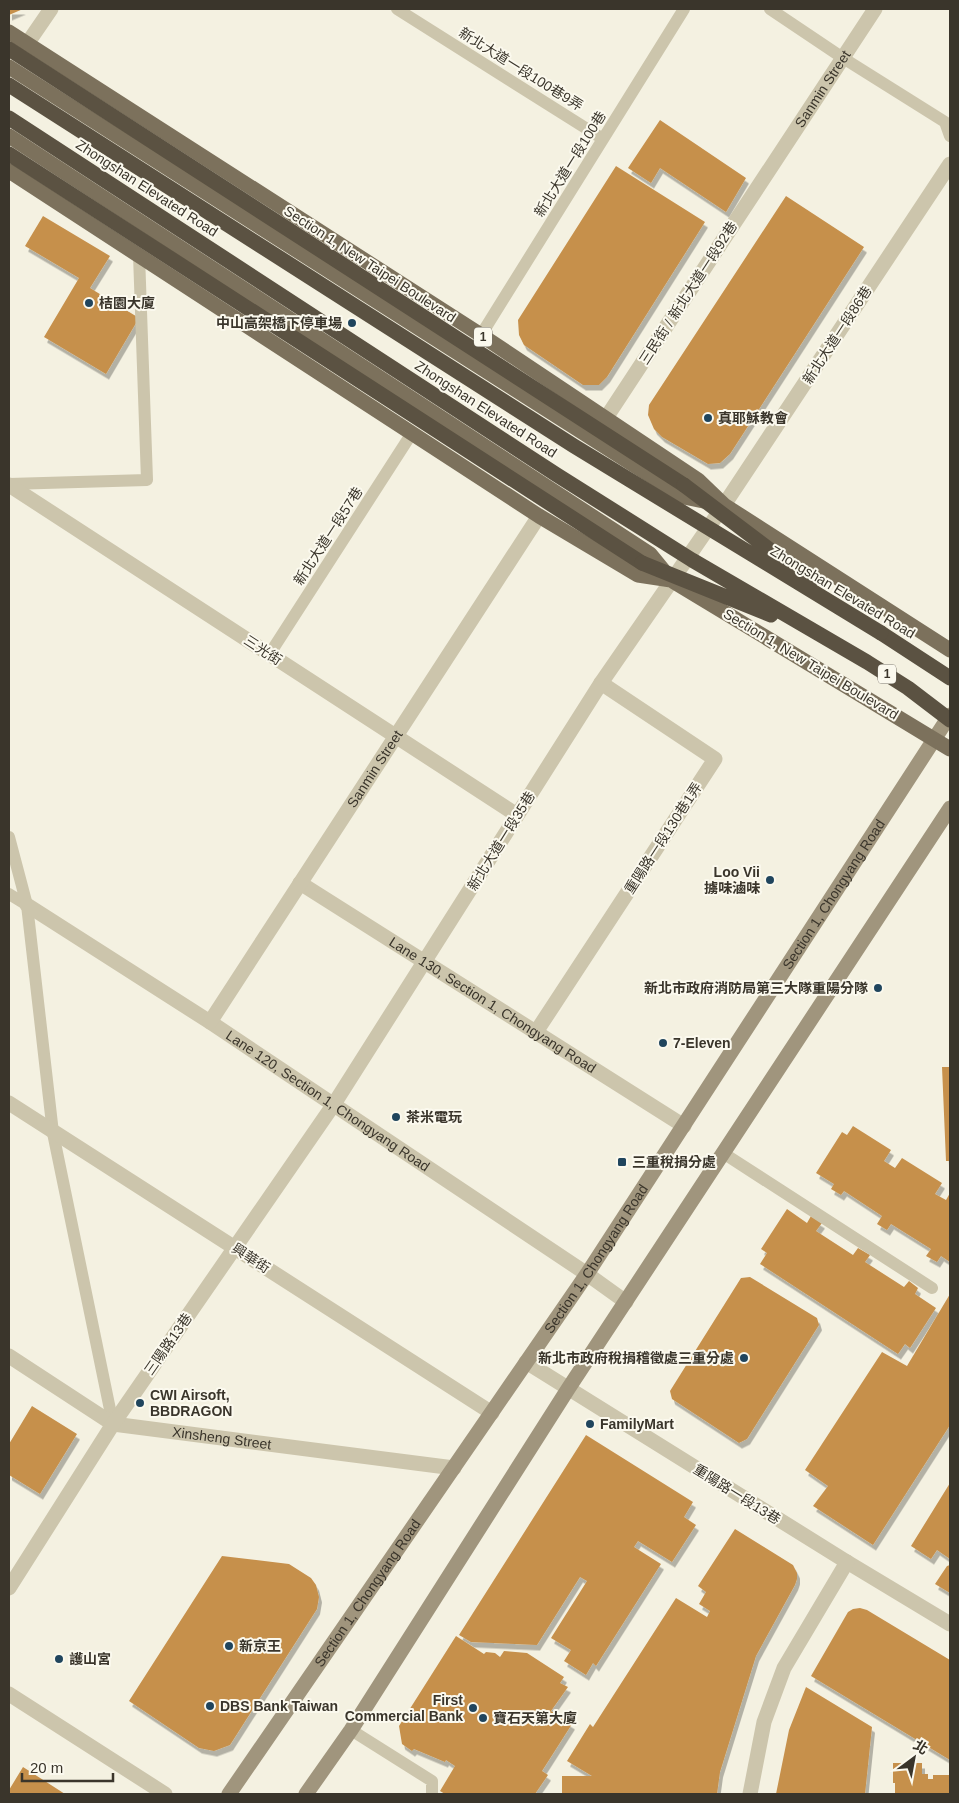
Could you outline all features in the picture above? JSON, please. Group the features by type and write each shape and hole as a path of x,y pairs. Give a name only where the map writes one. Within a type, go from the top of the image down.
{"highway":[{"path":"9,49 684,485 880,633"},
{"name":"Zhongshan Elevated Road","path":"9,85 574,446 880,633 950,678"},
{"name":"Zhongshan Elevated Road","path":"9,118 557,475 692,560 908,688 950,720"},
{"path":"9,154 642,563 819,634"}],"main road":[{"name":"Section 1, New Taipei Boulevard","path":"9,32 480,335 698,480 724,505 950,650"},
{"name":"Section 1, New Taipei Boulevard","path":"9,67 684,497 724,505"},
{"name":"Section 1, New Taipei Boulevard","path":"9,136 650,554 671,580 950,748"},
{"name":"Section 1, New Taipei Boulevard","path":"9,171 539,516 638,575 671,580"},
{"name":"Section 1, Chongyang Road","path":"230,1794 587,1274 950,715"},
{"path":"306,1794 350,1730 568,1389 950,808"}],"street":[{"path":"27,44 52,9"},
{"name":"Sanmin Street","path":"769,169 876,9"},
{"name":"新北大道一段86巷","path":"671,580 724,505 950,164"},
{"name":"三民街 / 新北大道一段92巷","path":"606,418 769,169"},
{"name":"三光街","path":"9,485 517,815"},
{"name":"Sanmin Street","path":"210,1022 539,516"},
{"name":"新北大道一段35巷","path":"334,1104 601,683 671,580"},
{"name":"重陽路一段130巷1弄","path":"536,1032 715,759 601,683"},
{"name":"Lane 130, Section 1, Chongyang Road","path":"300,883 684,1126"},
{"name":"Lane 120, Section 1, Chongyang Road","path":"27,904 334,1104 626,1302"},
{"name":"興華街","path":"9,1103 492,1413"},
{"name":"三陽路13巷","path":"9,1588 113,1424 334,1104"},
{"name":"Xinsheng Street","path":"9,1356 113,1424 454,1468"},
{"name":"重陽路一段13巷","path":"526,1362 950,1624"},
{"path":"750,1794 764,1722 784,1668 847,1562"},
{"path":"9,1694 165,1794"}],"lane":[{"name":"新北大道一段100巷9弄","path":"397,9 603,139"},
{"name":"新北大道一段100巷","path":"480,335 684,9"},
{"path":"770,9 944,122 950,136"},
{"name":"三光街","path":"9,485 147,480 139,255"},
{"name":"新北大道一段57巷","path":"270,655 412,433"},
{"path":"9,837 27,904 53,1133 113,1424"},
{"path":"9,894 27,904"},
{"path":"724,1152 932,1288"},
{"path":"350,1730 432,1781 432,1794"}],"building":[{"path":"9,9 23,9 9,15"},
{"path":"660,120 746,178 726,212 660,168 651,183 628,168"},
{"path":"616,166 705,222 607,377 599,385 583,385 524,345 519,335 518,320"},
{"path":"786,196 864,247 730,454 720,463 708,464 662,437 654,429 648,415 649,405"},
{"name":"桔園大廈","path":"43,216 110,256 90,288 139,318 106,374 44,337 79,278 25,246"},
{"path":"942,1067 950,1067 950,1161 946,1161"},
{"path":"853,1126 891,1150 884,1161 895,1168 902,1158 942,1183 935,1194 946,1200 950,1193 950,1262 941,1256 937,1262 926,1256 931,1249 891,1224 887,1230 877,1224 882,1216 844,1191 841,1195 831,1189 834,1184 816,1173 842,1132 847,1135"},
{"path":"787,1209 807,1223 811,1216 822,1223 816,1231 853,1255 858,1248 870,1255 865,1262 904,1287 909,1281 918,1288 915,1294 936,1308 910,1348 905,1344 898,1354 760,1264 767,1253 761,1249"},
{"name":"新北市政府稅捐稽徵處三重分處","path":"750,1277 817,1318 819,1325 747,1439 739,1443 672,1399 670,1391 741,1278"},
{"path":"950,1294 950,1425 873,1545 813,1506 828,1486 805,1470 882,1352 907,1366"},
{"path":"32,1406 77,1434 40,1494 9,1475 9,1444"},
{"path":"586,1435 693,1502 684,1517 696,1525 672,1562 638,1541 634,1547 661,1564 596,1666 593,1663 586,1675 564,1661 571,1650 551,1638 587,1581 580,1577 537,1645 471,1642 459,1635"},
{"path":"950,1483 950,1559 937,1550 931,1559 911,1546"},
{"path":"735,1529 793,1565 797,1573 797,1579 756,1656 720,1772 717,1794 562,1794 562,1776 592,1776 567,1761 590,1724 593,1727 676,1598 707,1617 710,1611 699,1604 706,1592 698,1586"},
{"name":"新京王","path":"222,1556 289,1564 311,1578 316,1585 319,1597 317,1609 230,1745 214,1751 199,1748 129,1701"},
{"path":"950,1565 950,1593 935,1584 947,1566"},
{"path":"860,1608 867,1610 950,1660 950,1760 811,1676 848,1612"},
{"name":"寶石天第大廈","path":"456,1636 484,1654 486,1652 495,1653 500,1657 504,1651 527,1653 564,1677 560,1683 568,1687 551,1711 572,1724 542,1771 548,1775 535,1794 445,1794 440,1791 455,1766 446,1760 445,1762 414,1749 412,1751 402,1744 399,1726"},
{"path":"806,1687 872,1727 865,1794 776,1794 789,1730"},
{"path":"893,1763 922,1763 922,1774 928,1774 928,1779 933,1779 933,1775 950,1775 950,1794 895,1794"},
{"path":"23,1767 65,1794 9,1794 9,1790"}],"place":[{"name":"桔園大廈","path":"89,303"},
{"name":"中山高架橋下停車場","path":"352,323"},
{"name":"真耶穌教會","path":"708,418"},
{"name":"Loo Vii 擄味滷味","path":"770,880"},
{"name":"新北市政府消防局第三大隊重陽分隊","path":"878,988"},
{"name":"7-Eleven","path":"663,1043"},
{"name":"茶米電玩","path":"396,1117"},
{"name":"三重稅捐分處","path":"622,1162"},
{"name":"新北市政府稅捐稽徵處三重分處","path":"744,1358"},
{"name":"CWI Airsoft, BBDRAGON","path":"140,1403"},
{"name":"FamilyMart","path":"590,1424"},
{"name":"新京王","path":"229,1646"},
{"name":"護山宮","path":"59,1659"},
{"name":"DBS Bank Taiwan","path":"210,1706"},
{"name":"First Commercial Bank","path":"473,1708"},
{"name":"寶石天第大廈","path":"483,1718"}]}
